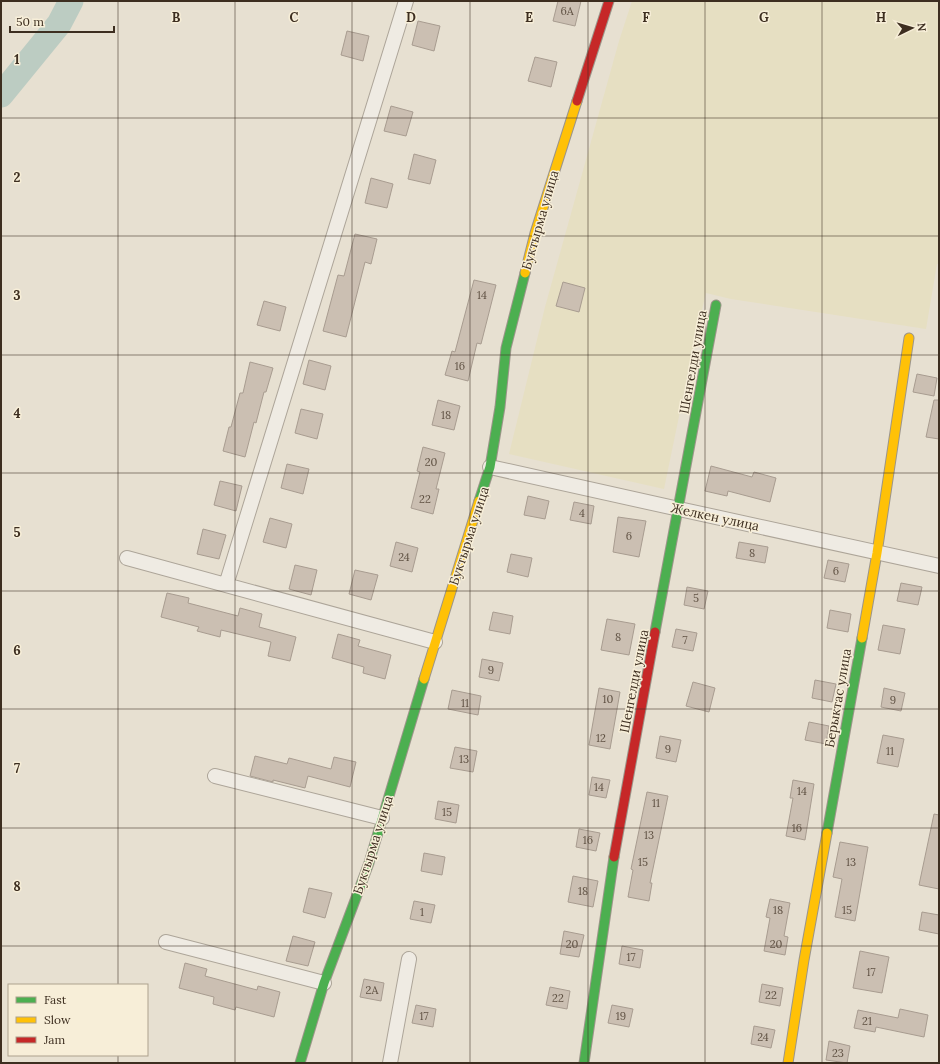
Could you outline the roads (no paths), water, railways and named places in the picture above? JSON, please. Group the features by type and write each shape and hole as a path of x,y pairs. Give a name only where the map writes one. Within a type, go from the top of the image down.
{"street":[{"path":"226,585 406,1"},
{"name":"Буктырма улица","path":"300,1063 324,983 369,863 435,642 490,467 500,407 506,348 535,233 609,1"},
{"name":"Шенгелди улица","path":"584,1063 614,855 716,305"},
{"name":"Берыктас улица","path":"788,1063 804,960 877,553 909,338"},
{"name":"Желкен улица","path":"490,467 679,510 939,566"},
{"path":"127,558 435,642"},
{"path":"215,776 382,818"},
{"path":"166,942 324,983"},
{"path":"390,1063 409,959"}],"waterway":[{"path":"1,95 59,24 71,1"}]}
